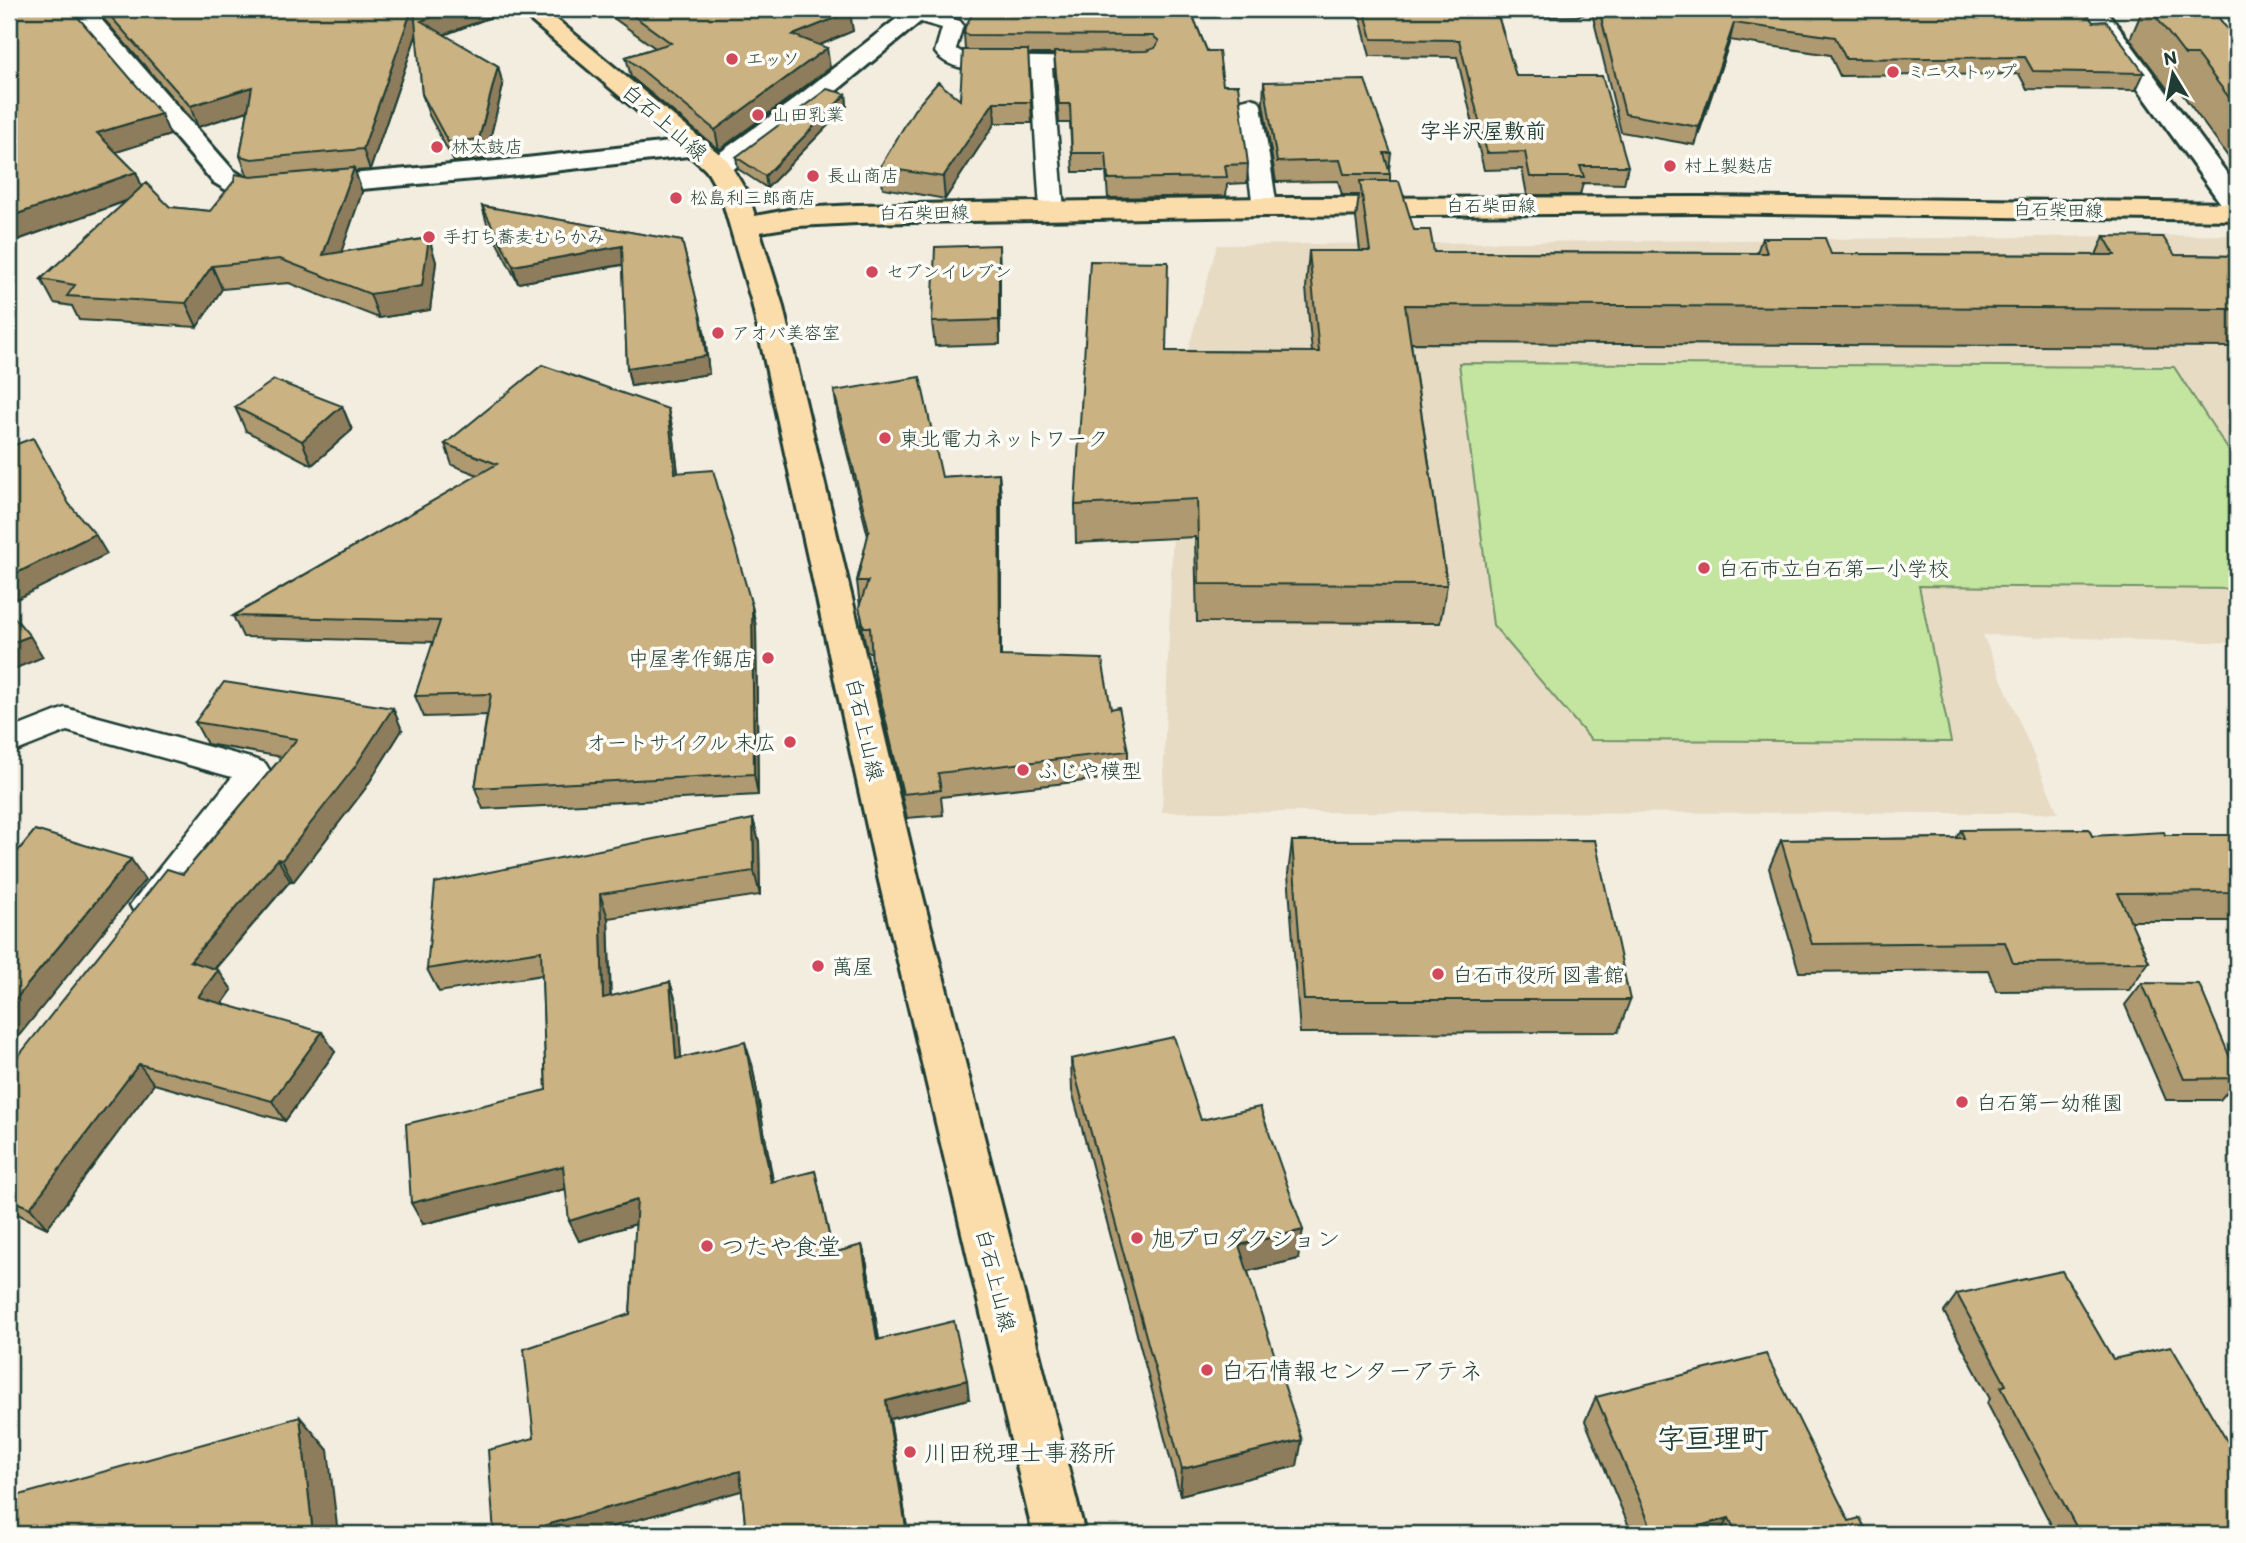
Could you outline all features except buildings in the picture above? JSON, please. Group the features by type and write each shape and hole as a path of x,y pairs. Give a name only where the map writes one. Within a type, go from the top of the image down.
{"main road":[{"name":"白石上山線","path":"529,9 707,157 735,196 768,303 898,877 1059,1534"},
{"name":"白石柴田線","path":"745,226 798,217 1265,207 1700,205 2237,212"}],"street":[{"path":"79,9 223,176 238,185 260,190 508,168 707,157 798,109 919,11"},
{"path":"2093,9 2237,206"}],"lane":[{"path":"1500,10 1576,9"},
{"path":"919,11 953,26 944,52 965,62 1120,61"},
{"path":"1041,62 1052,210"},
{"path":"1250,106 1265,207"},
{"path":"9,743 65,719 254,771 127,930"}],"shaded area":[{"name":"白石市立白石第一小学校","path":"2237,235 2237,643 1983,635 2058,813 1162,812 1174,501 1182,371 1217,245"}],"green space":[{"path":"1459,363 2174,367 2237,463 2237,589 1919,586 1951,742 1591,740 1493,625"}],"place":[{"name":"エッソ","path":"732,59"},
{"name":"ミニストップ","path":"1893,72"},
{"name":"山田乳業","path":"758,115"},
{"name":"林太鼓店","path":"437,147"},
{"name":"村上製麩店","path":"1670,166"},
{"name":"長山商店","path":"813,176"},
{"name":"松島利三郎商店","path":"676,198"},
{"name":"手打ち蕎麦むらかみ","path":"429,237"},
{"name":"セブンイレブン","path":"872,272"},
{"name":"アオバ美容室","path":"718,333"},
{"name":"東北電力ネットワーク","path":"885,438"},
{"name":"白石市立白石第一小学校","path":"1704,568"},
{"name":"中屋孝作鋸店","path":"768,658"},
{"name":"オートサイクル 末広","path":"790,742"},
{"name":"ふじや模型","path":"1023,770"},
{"name":"萬屋","path":"818,966"},
{"name":"白石市役所 図書館","path":"1438,974"},
{"name":"白石第一幼稚園","path":"1962,1102"},
{"name":"旭プロダクション","path":"1137,1238"},
{"name":"つたや食堂","path":"707,1246"},
{"name":"白石情報センターアテネ","path":"1207,1370"},
{"name":"川田税理士事務所","path":"910,1452"}],"district":[{"name":"字半沢屋敷前","path":"1483,130"},
{"name":"字亘理町","path":"1713,1438"}]}
